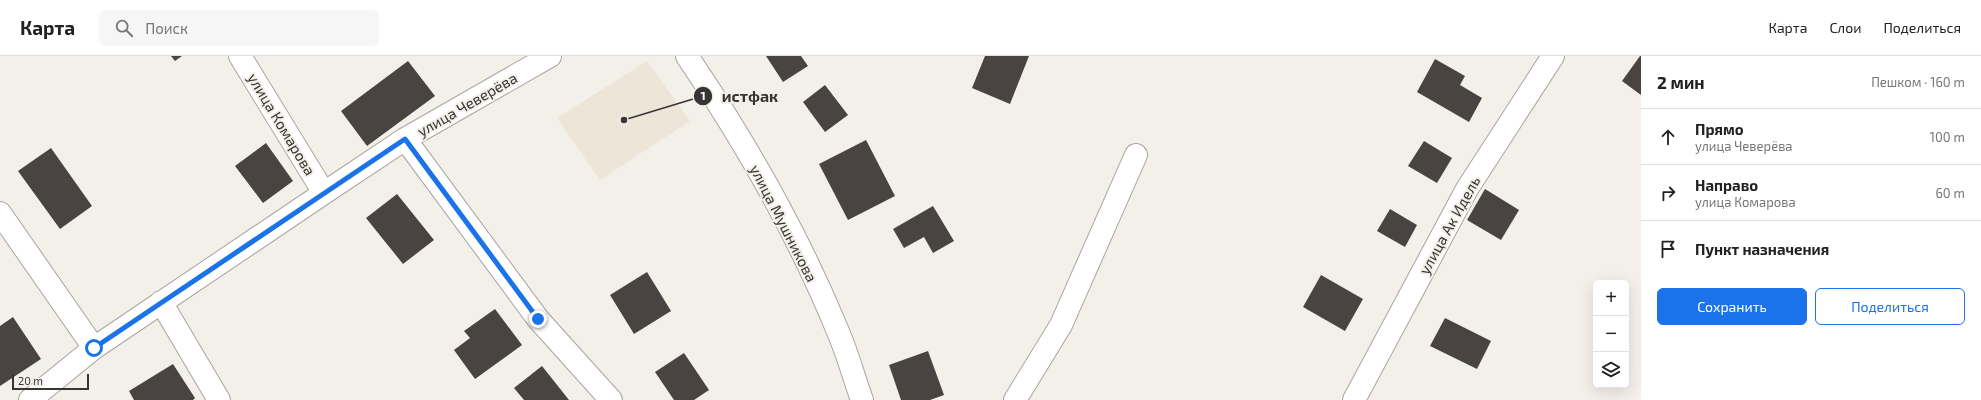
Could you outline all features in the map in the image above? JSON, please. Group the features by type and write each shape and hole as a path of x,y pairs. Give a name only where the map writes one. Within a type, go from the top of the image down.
{"street":[{"name":"улица Комарова","path":"240,56 324,193"},
{"name":"улица Чеверёва","path":"30,400 94,348 405,139 550,56"},
{"name":"улица Мушникова","path":"688,56 721,106 790,228 840,334 862,400"},
{"name":"улица Ак Идель","path":"1354,400 1467,189 1553,56"},
{"path":"405,139 538,319 611,400"},
{"path":"1015,400 1061,325 1136,155"},
{"path":"0,213 94,348"},
{"path":"161,302 219,400"}],"shaded area":[{"path":"647,61 690,121 600,180 557,118"}],"building":[{"path":"171,56 182,56 175,61"},
{"path":"766,56 801,56 808,66 783,82"},
{"path":"985,56 1029,56 1010,104 972,88"},
{"path":"1641,56 1641,95 1622,81"},
{"path":"1435,59 1465,76 1460,85 1482,98 1469,122 1417,92"},
{"path":"408,61 435,96 367,146 341,111"},
{"path":"825,85 848,115 825,132 803,102"},
{"path":"866,140 895,196 848,220 819,164"},
{"path":"1424,141 1452,158 1437,183 1408,166"},
{"path":"266,143 293,181 263,203 235,166"},
{"path":"51,148 92,206 60,229 18,171"},
{"path":"1485,189 1519,210 1501,240 1467,220"},
{"path":"397,194 434,240 403,264 366,218"},
{"path":"933,206 954,241 933,253 924,237 904,248 893,229"},
{"path":"1390,209 1417,225 1405,247 1377,231"},
{"path":"647,272 671,311 634,334 610,295"},
{"path":"1321,275 1363,299 1345,331 1303,307"},
{"path":"495,309 522,345 475,379 454,350 470,338 464,331"},
{"path":"13,317 41,359 0,386 0,326"},
{"path":"1445,318 1491,341 1477,369 1430,346"},
{"path":"928,351 944,395 930,400 901,400 889,365"},
{"path":"684,353 709,390 694,400 674,400 655,372"},
{"path":"173,364 195,398 193,400 134,400 129,391"},
{"path":"542,366 569,400 524,400 514,388"}],"place":[{"name":"истфак","path":"624,120"}],"route":[{"path":"94,348 405,139 538,319"}]}
